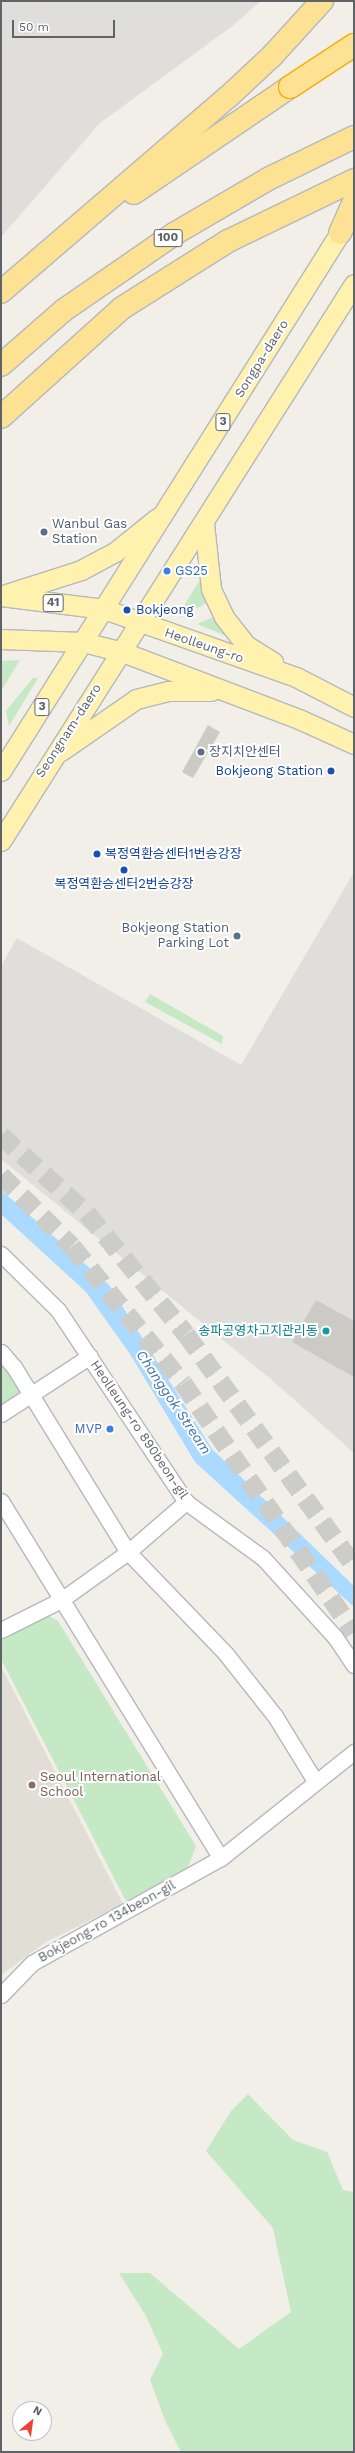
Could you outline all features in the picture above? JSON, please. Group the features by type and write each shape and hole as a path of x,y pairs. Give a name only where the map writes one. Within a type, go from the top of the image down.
{"highway":[{"path":"1,292 252,75 322,1"},
{"path":"58,242 354,45"},
{"name":"100","path":"1,365 64,310 174,234 268,179 353,138"},
{"name":"100","path":"1,417 122,308 228,242 354,180"},
{"path":"340,233 354,202"}],"main road":[{"name":"Songpa-daero","path":"104,609 169,508 354,210"},
{"path":"140,622 354,284"},
{"path":"1,596 81,570 115,552 169,508"},
{"path":"204,523 211,589 224,617 246,645 296,677"},
{"name":"Heolleung-ro","path":"1,596 104,609 296,677 354,707"},
{"name":"3","path":"1,767 104,609"},
{"name":"Seongnam-daero","path":"1,841 51,758 140,622"},
{"path":"1,639 83,642 120,651 299,719 354,744"},
{"path":"51,758 136,699 168,691 222,691"}],"street":[{"name":"Heolleung-ro 890beon-gil","path":"1,1254 58,1310 186,1502 264,1558 335,1637 354,1665"},
{"path":"1,1352 128,1552 226,1654 275,1716 315,1781"},
{"path":"1,1414 90,1356"},
{"path":"1,1501 221,1858"},
{"path":"1,1630 61,1600 128,1552 186,1502"},
{"name":"Bokjeong-ro 134beon-gil","path":"1,1995 32,1963 221,1858 315,1781 354,1752"}],"shaded area":[{"path":"1,1 261,1 231,27 100,123 1,237"},
{"path":"354,872 354,1453 272,1380 1,1159 1,966 17,938 241,1065"},
{"name":"Seoul International School","path":"1,1666 123,1904 46,1942 1,1975"}],"green space":[{"path":"203,575 212,600 181,617 180,612"},
{"path":"219,615 236,640 197,624"},
{"path":"20,660 1,691 1,661"},
{"path":"33,678 38,678 9,726 6,711"},
{"path":"150,994 223,1036 222,1044 145,1002"},
{"path":"1,1361 21,1386 17,1401 1,1410"},
{"path":"42,1612 58,1621 196,1846 188,1867 127,1903 1,1659 1,1640"},
{"path":"248,2094 293,2140 327,2152 343,2190 354,2192 354,2452 181,2452 166,2423 150,2380 163,2354 146,2316 119,2273 150,2273 239,2349 291,2312 273,2228 206,2151 231,2111"}],"water":[{"name":"Changgok Stream","path":"1,1190 109,1285 212,1449 354,1586 354,1607 195,1462 130,1354 86,1292 1,1214"}],"building":[{"name":"장지치안센터","path":"208,725 220,732 193,778 182,772"},
{"name":"송파공영차고지관리동","path":"316,1300 354,1321 354,1377 292,1342"}],"tunnel":[{"path":"1,1135 87,1213 186,1334 354,1565"},
{"path":"1,1175 72,1246 183,1383 354,1632"}],"place":[{"name":"Wanbul Gas Station","path":"44,532"},
{"name":"GS25","path":"167,571"},
{"name":"Bokjeong","path":"127,610"},
{"name":"장지치안센터","path":"201,752"},
{"name":"Bokjeong Station","path":"331,771"},
{"name":"복정역환승센터1번승강장","path":"97,854"},
{"name":"복정역환승센터2번승강장","path":"124,870"},
{"name":"Bokjeong Station Parking Lot","path":"237,936"},
{"name":"송파공영차고지관리동","path":"326,1331"},
{"name":"MVP","path":"110,1429"},
{"name":"Seoul International School","path":"32,1785"}]}
